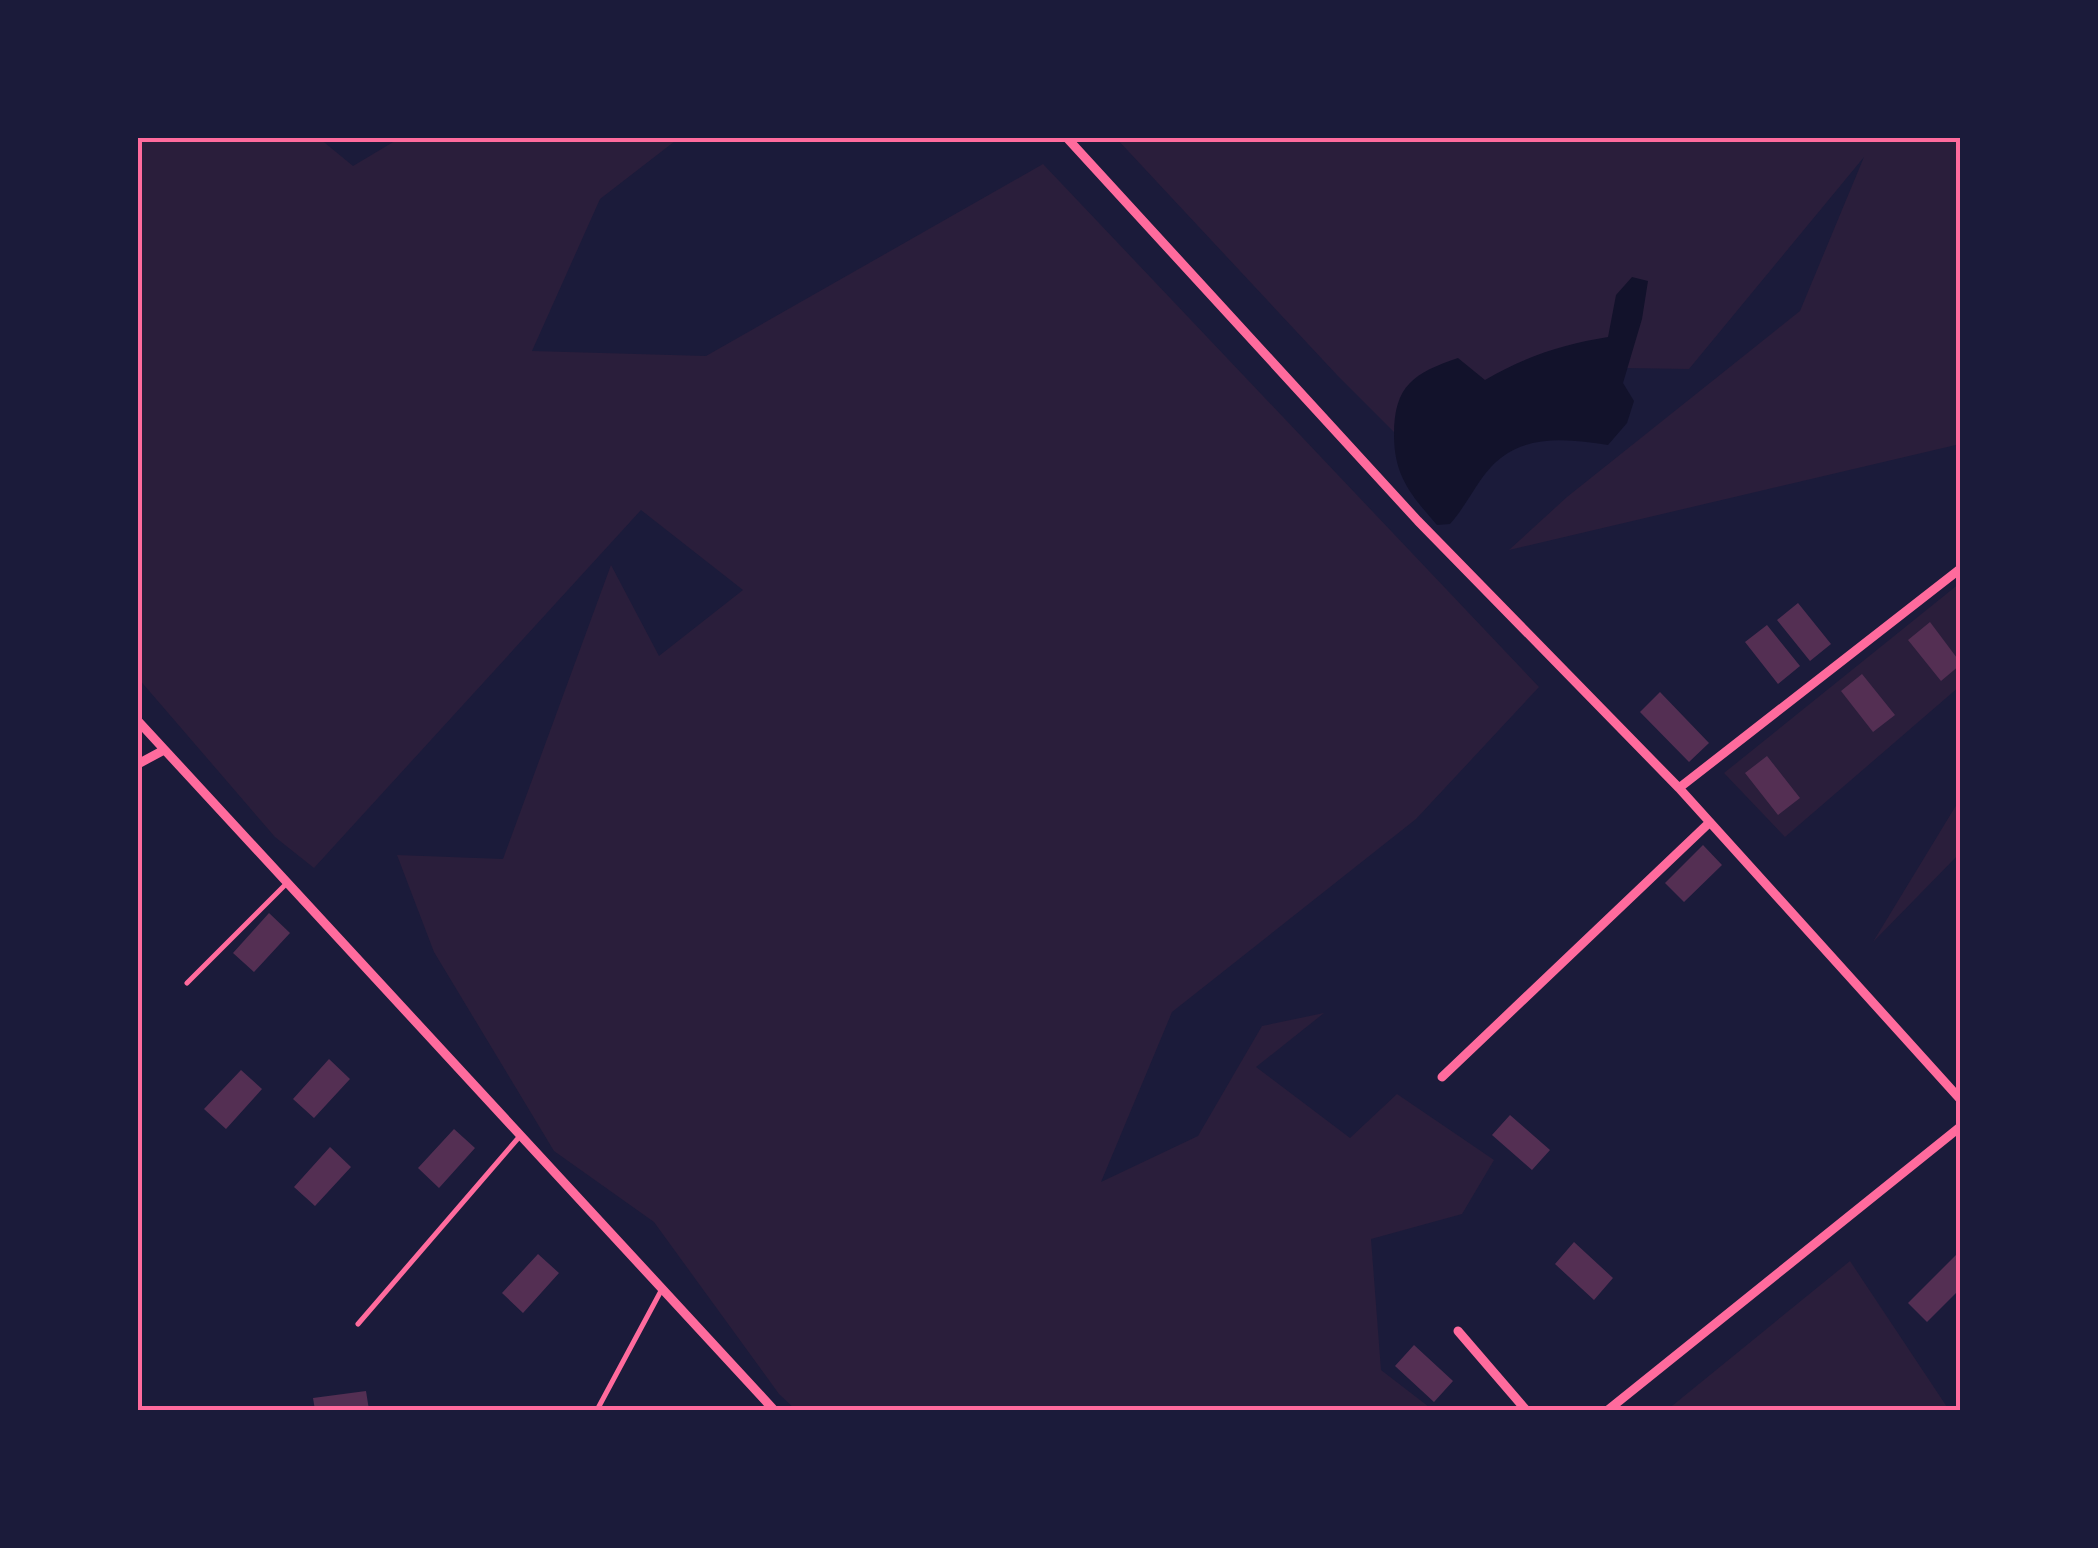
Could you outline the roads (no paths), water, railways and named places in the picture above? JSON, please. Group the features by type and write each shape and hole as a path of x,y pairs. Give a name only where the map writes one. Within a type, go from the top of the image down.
{"street":[{"path":"1066,138 1418,521 1679,788 1960,1099"},
{"path":"1679,788 1960,569"},
{"path":"138,721 774,1410"},
{"path":"138,764 164,750"},
{"path":"1442,1077 1710,822"},
{"path":"1608,1410 1960,1127"},
{"path":"1458,1331 1526,1410"}],"lane":[{"path":"187,983 286,883"},
{"path":"358,1324 520,1136"},
{"path":"598,1410 662,1289"}]}
